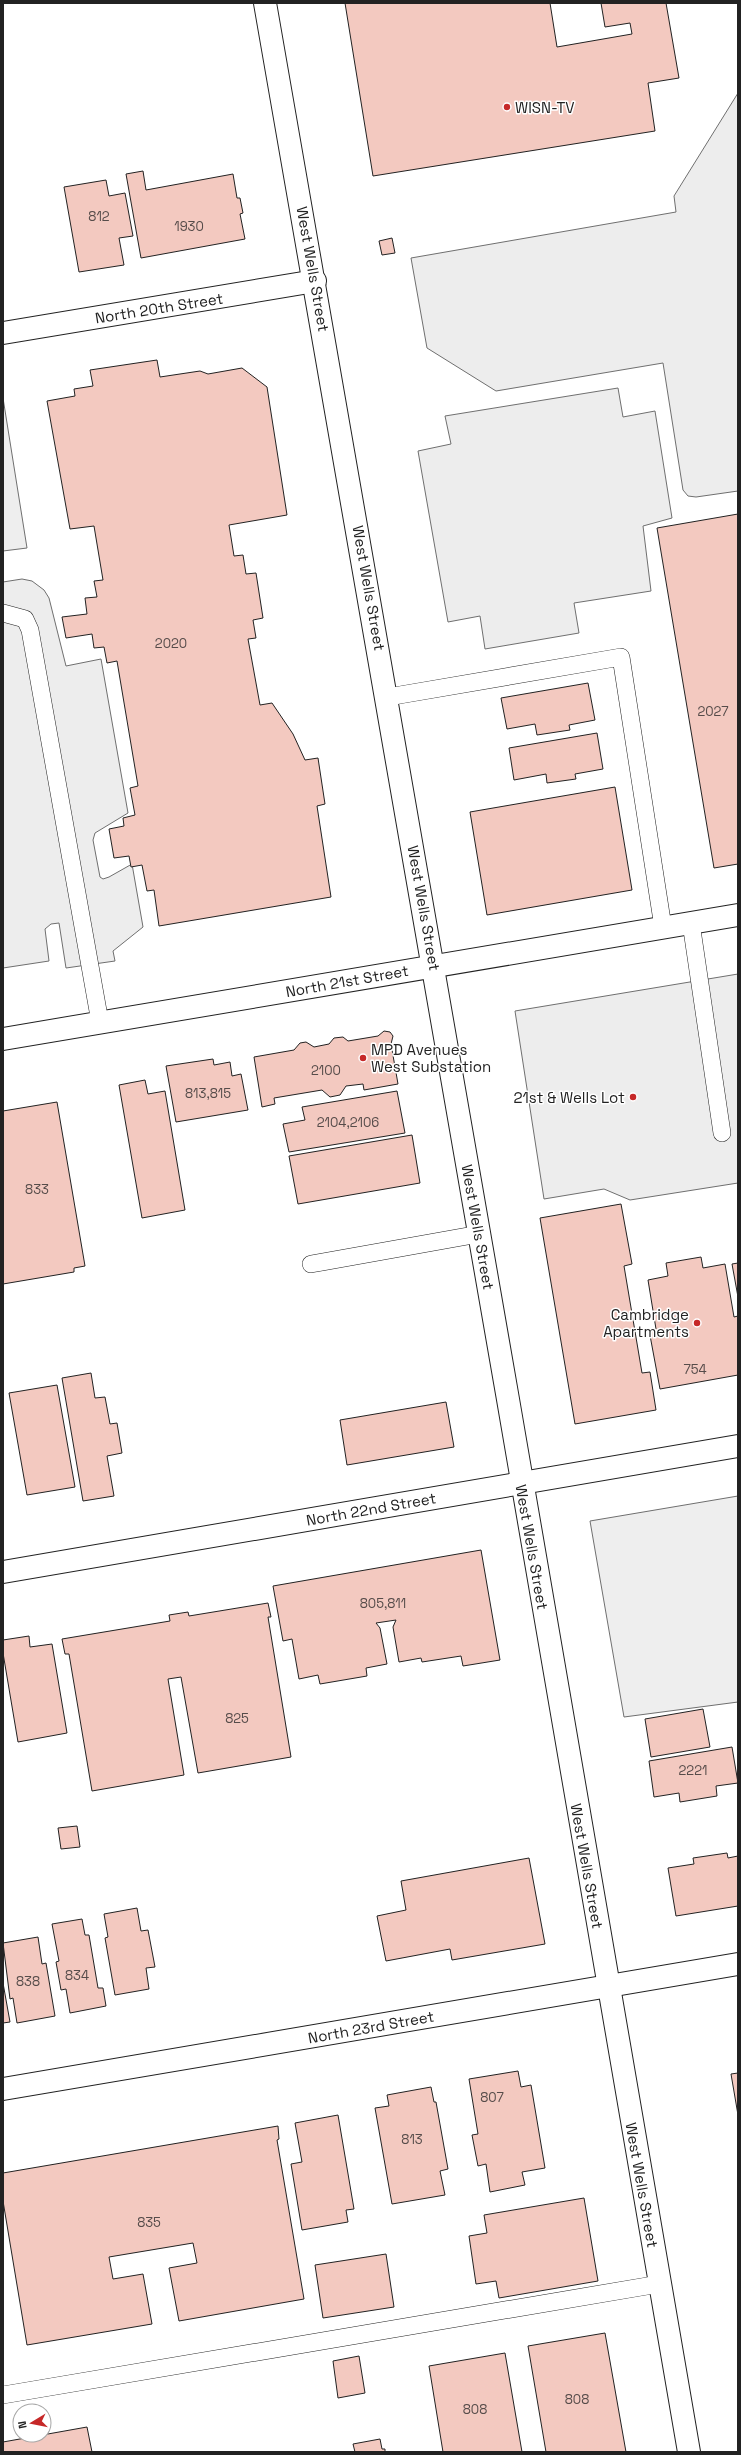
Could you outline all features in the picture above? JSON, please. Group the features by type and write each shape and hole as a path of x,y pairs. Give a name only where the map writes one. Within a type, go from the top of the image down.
{"street":[{"name":"West Wells Street","path":"265,3 435,966 521,1483 688,2452"},
{"name":"North 20th Street","path":"3,333 315,281"},
{"name":"North 21st Street","path":"3,1039 738,915"},
{"name":"North 22nd Street","path":"3,1572 738,1446"},
{"name":"North 23rd Street","path":"3,2089 738,1964"}],"lane":[{"path":"3,613 25,618 30,630 100,1022"},
{"path":"388,697 621,657 663,927"},
{"path":"691,923 722,1133"},
{"path":"311,1264 479,1234"},
{"path":"3,2395 659,2284"}],"shaded area":[{"path":"738,93 738,491 696,497 688,496 683,490 663,363 496,391 427,348 411,258 676,212 674,196"},
{"path":"618,388 623,417 655,411 672,518 643,526 651,591 574,603 579,633 485,649 480,616 448,622 418,451 451,444 445,416"},
{"path":"3,398 27,548 3,551"},
{"path":"22,579 32,581 44,590 49,598 66,666 101,659 128,813 95,833 93,840 100,877 103,879 132,864 143,927 113,951 115,961 66,968 59,923 51,924 45,929 49,961 3,968 3,582"},
{"name":"21st & Wells Lot","path":"738,974 738,1183 630,1200 604,1189 544,1199 515,1011"},
{"path":"738,1496 738,1702 624,1717 590,1521"}],"building":[{"name":"WISN-TV","path":"345,3 550,3 557,47 632,34 630,23 605,27 601,3 666,3 679,78 648,83 655,131 373,176"},
{"path":"143,171 146,190 233,174 237,198 240,198 243,213 240,214 245,239 141,258 126,174"},
{"path":"106,180 109,196 125,193 133,236 119,238 124,265 79,272 64,187"},
{"path":"392,238 395,253 382,255 379,241"},
{"path":"157,360 160,377 200,371 208,374 242,368 267,387 287,515 229,525 234,556 243,555 246,574 256,573 263,618 253,620 256,638 248,639 260,705 272,703 293,734 305,760 318,758 325,804 317,806 331,897 159,926 154,890 147,891 142,865 131,867 129,856 114,858 109,829 124,826 123,818 135,815 130,788 138,786 117,661 107,663 104,647 94,648 92,634 66,638 62,617 87,614 85,598 97,597 94,581 103,580 94,526 70,529 47,401 75,396 74,389 93,386 90,370"},
{"path":"738,514 738,864 714,868 657,528"},
{"path":"588,683 595,720 569,725 570,730 537,735 535,724 507,729 501,698"},
{"path":"597,733 603,769 575,774 576,779 547,783 546,774 514,780 509,748"},
{"path":"615,787 632,890 487,915 470,812"},
{"path":"384,1031 390,1032 393,1036 391,1044 398,1084 364,1090 363,1084 346,1086 340,1095 330,1097 322,1090 274,1098 275,1104 262,1107 254,1057 294,1050 300,1043 306,1042 314,1047 329,1044 334,1038 343,1037 348,1041 378,1036"},
{"path":"213,1059 214,1065 230,1062 232,1076 241,1074 248,1110 176,1122 166,1066"},
{"path":"145,1080 148,1094 165,1091 185,1210 142,1218 119,1085"},
{"path":"397,1091 405,1133 289,1152 283,1124 305,1120 302,1107"},
{"path":"57,1102 85,1266 74,1268 74,1272 3,1284 3,1111"},
{"path":"412,1135 420,1183 298,1204 289,1156"},
{"path":"621,1204 632,1264 624,1266 642,1373 650,1372 656,1410 575,1424 540,1218"},
{"name":"Cambridge Apartments","path":"701,1257 703,1268 725,1264 734,1317 738,1316 738,1375 660,1389 649,1330 656,1329 648,1280 668,1276 666,1263"},
{"path":"738,1263 738,1297 732,1264"},
{"path":"91,1373 95,1398 105,1397 110,1424 117,1423 122,1453 107,1456 114,1496 83,1501 62,1378"},
{"path":"57,1385 75,1487 27,1495 9,1393"},
{"path":"446,1402 454,1447 347,1465 340,1420"},
{"path":"481,1550 500,1660 463,1666 461,1656 422,1662 421,1658 399,1662 393,1627 396,1620 376,1623 380,1628 387,1664 366,1668 367,1676 320,1684 318,1675 299,1679 292,1639 283,1641 273,1586"},
{"path":"268,1603 271,1617 268,1617 291,1757 198,1773 181,1677 168,1679 184,1775 92,1791 69,1654 65,1654 62,1639 170,1621 169,1615 188,1612 189,1616"},
{"path":"29,1636 30,1647 52,1644 67,1733 18,1742 3,1653 3,1640"},
{"path":"703,1709 710,1747 651,1757 645,1719"},
{"path":"732,1747 738,1783 716,1786 717,1796 680,1802 679,1793 654,1797 649,1761"},
{"path":"77,1826 80,1847 61,1849 58,1828"},
{"path":"727,1853 728,1858 738,1856 738,1906 676,1916 668,1868 694,1864 693,1858"},
{"path":"529,1858 545,1944 452,1960 450,1949 386,1961 377,1916 406,1910 401,1881"},
{"path":"137,1908 141,1931 148,1930 155,1967 146,1968 149,1989 115,1995 105,1938 108,1937 104,1914"},
{"path":"82,1919 85,1935 89,1935 98,1988 103,1988 106,2006 70,2013 66,1989 61,1990 56,1962 59,1961 52,1924"},
{"path":"38,1937 42,1964 46,1963 55,2016 17,2023 13,1998 10,1999 3,1943"},
{"path":"3,1983 10,2022 3,2023"},
{"path":"518,2071 521,2087 531,2085 545,2168 522,2172 525,2185 490,2192 486,2164 478,2166 472,2135 478,2134 469,2079"},
{"path":"738,2073 738,2115 731,2074"},
{"path":"431,2087 434,2102 436,2102 448,2169 440,2171 445,2195 392,2204 375,2108 389,2106 387,2095"},
{"path":"338,2115 354,2209 346,2210 348,2222 302,2230 291,2164 302,2162 295,2123"},
{"path":"278,2126 279,2139 277,2140 304,2299 179,2321 169,2268 197,2263 193,2243 109,2257 113,2279 143,2274 152,2324 27,2345 3,2201 3,2173"},
{"path":"584,2198 598,2281 499,2298 496,2281 476,2284 469,2236 487,2233 484,2215"},
{"path":"386,2254 394,2307 323,2318 315,2265"},
{"path":"605,2333 626,2452 546,2452 528,2346"},
{"path":"505,2353 522,2452 443,2452 429,2366"},
{"path":"359,2356 365,2393 338,2398 333,2361"},
{"path":"87,2427 92,2452 3,2452 3,2442 12,2440 12,2443 52,2443 52,2433"},
{"path":"380,2439 382,2449 385,2449 385,2452 355,2452 353,2444"}],"place":[{"name":"WISN-TV","path":"507,107"},
{"name":"MPD Avenues West Substation","path":"363,1058"},
{"name":"21st & Wells Lot","path":"633,1097"},
{"name":"Cambridge Apartments","path":"697,1323"}]}
